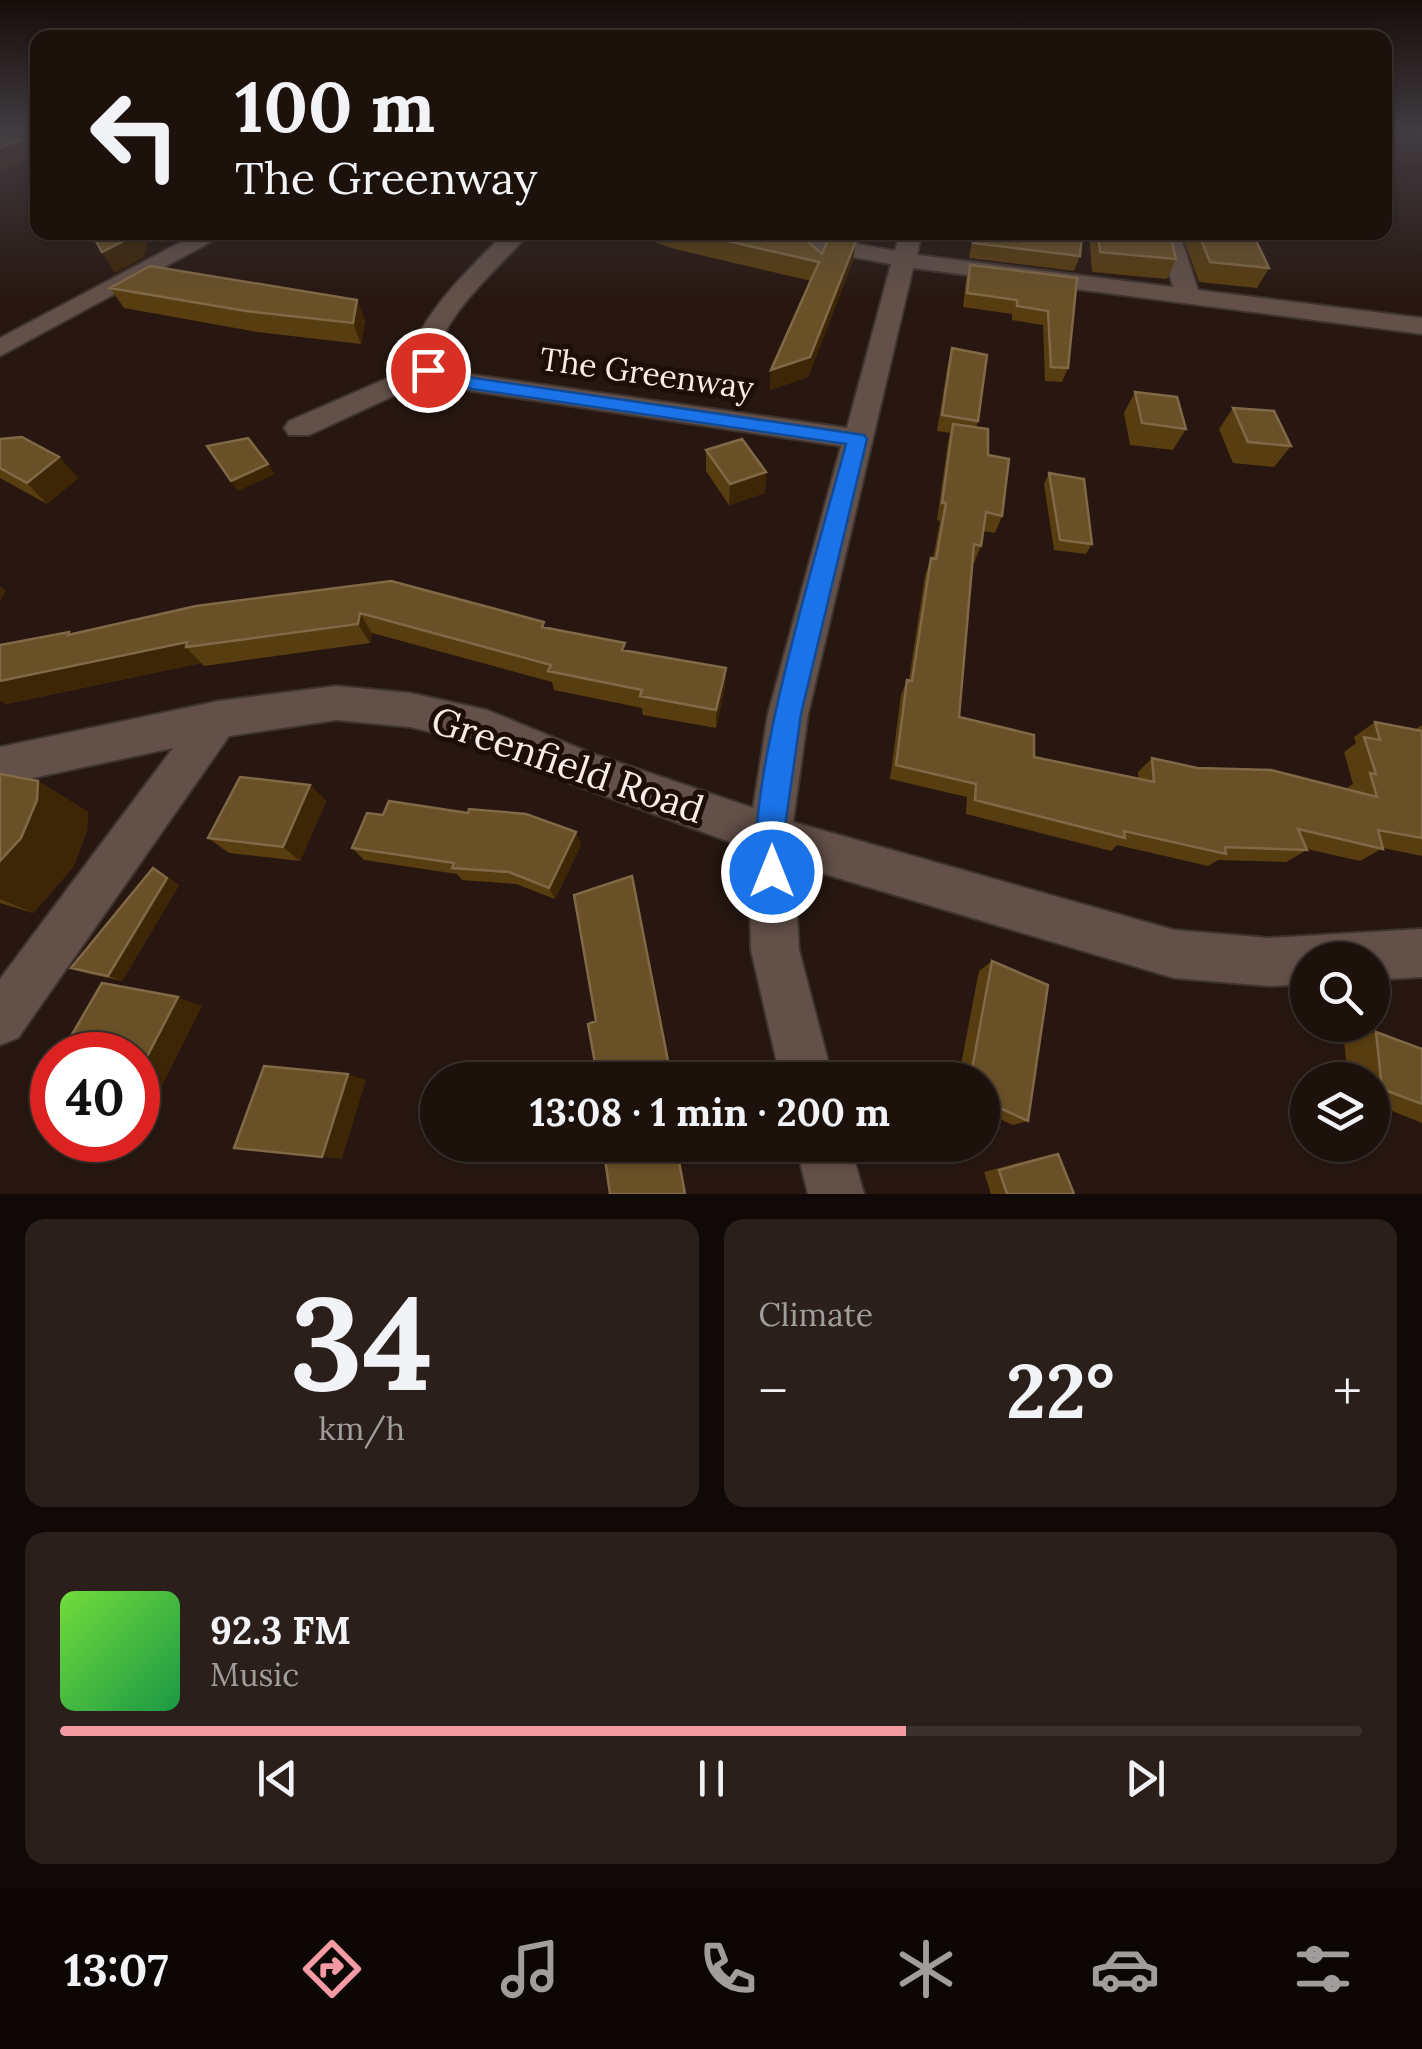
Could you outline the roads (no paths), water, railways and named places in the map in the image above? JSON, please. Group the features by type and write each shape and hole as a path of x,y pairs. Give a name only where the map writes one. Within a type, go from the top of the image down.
{"street":[{"path":"0,348 203,240"},
{"path":"299,428 428,370 423,358 425,347 462,295 512,240"},
{"path":"842,240 908,246 1188,298 1422,326"},
{"path":"1170,240 1188,298"},
{"path":"803,1062 775,950 770,834 788,714 908,246"},
{"name":"The Greenway","path":"428,370 472,383 857,439"},
{"name":"Greenfield Road","path":"0,766 220,718 336,703 410,710 487,728 585,770 831,856 1174,954 1268,962 1422,954"},
{"path":"0,1020 220,718"},
{"path":"828,1162 836,1194"}]}
